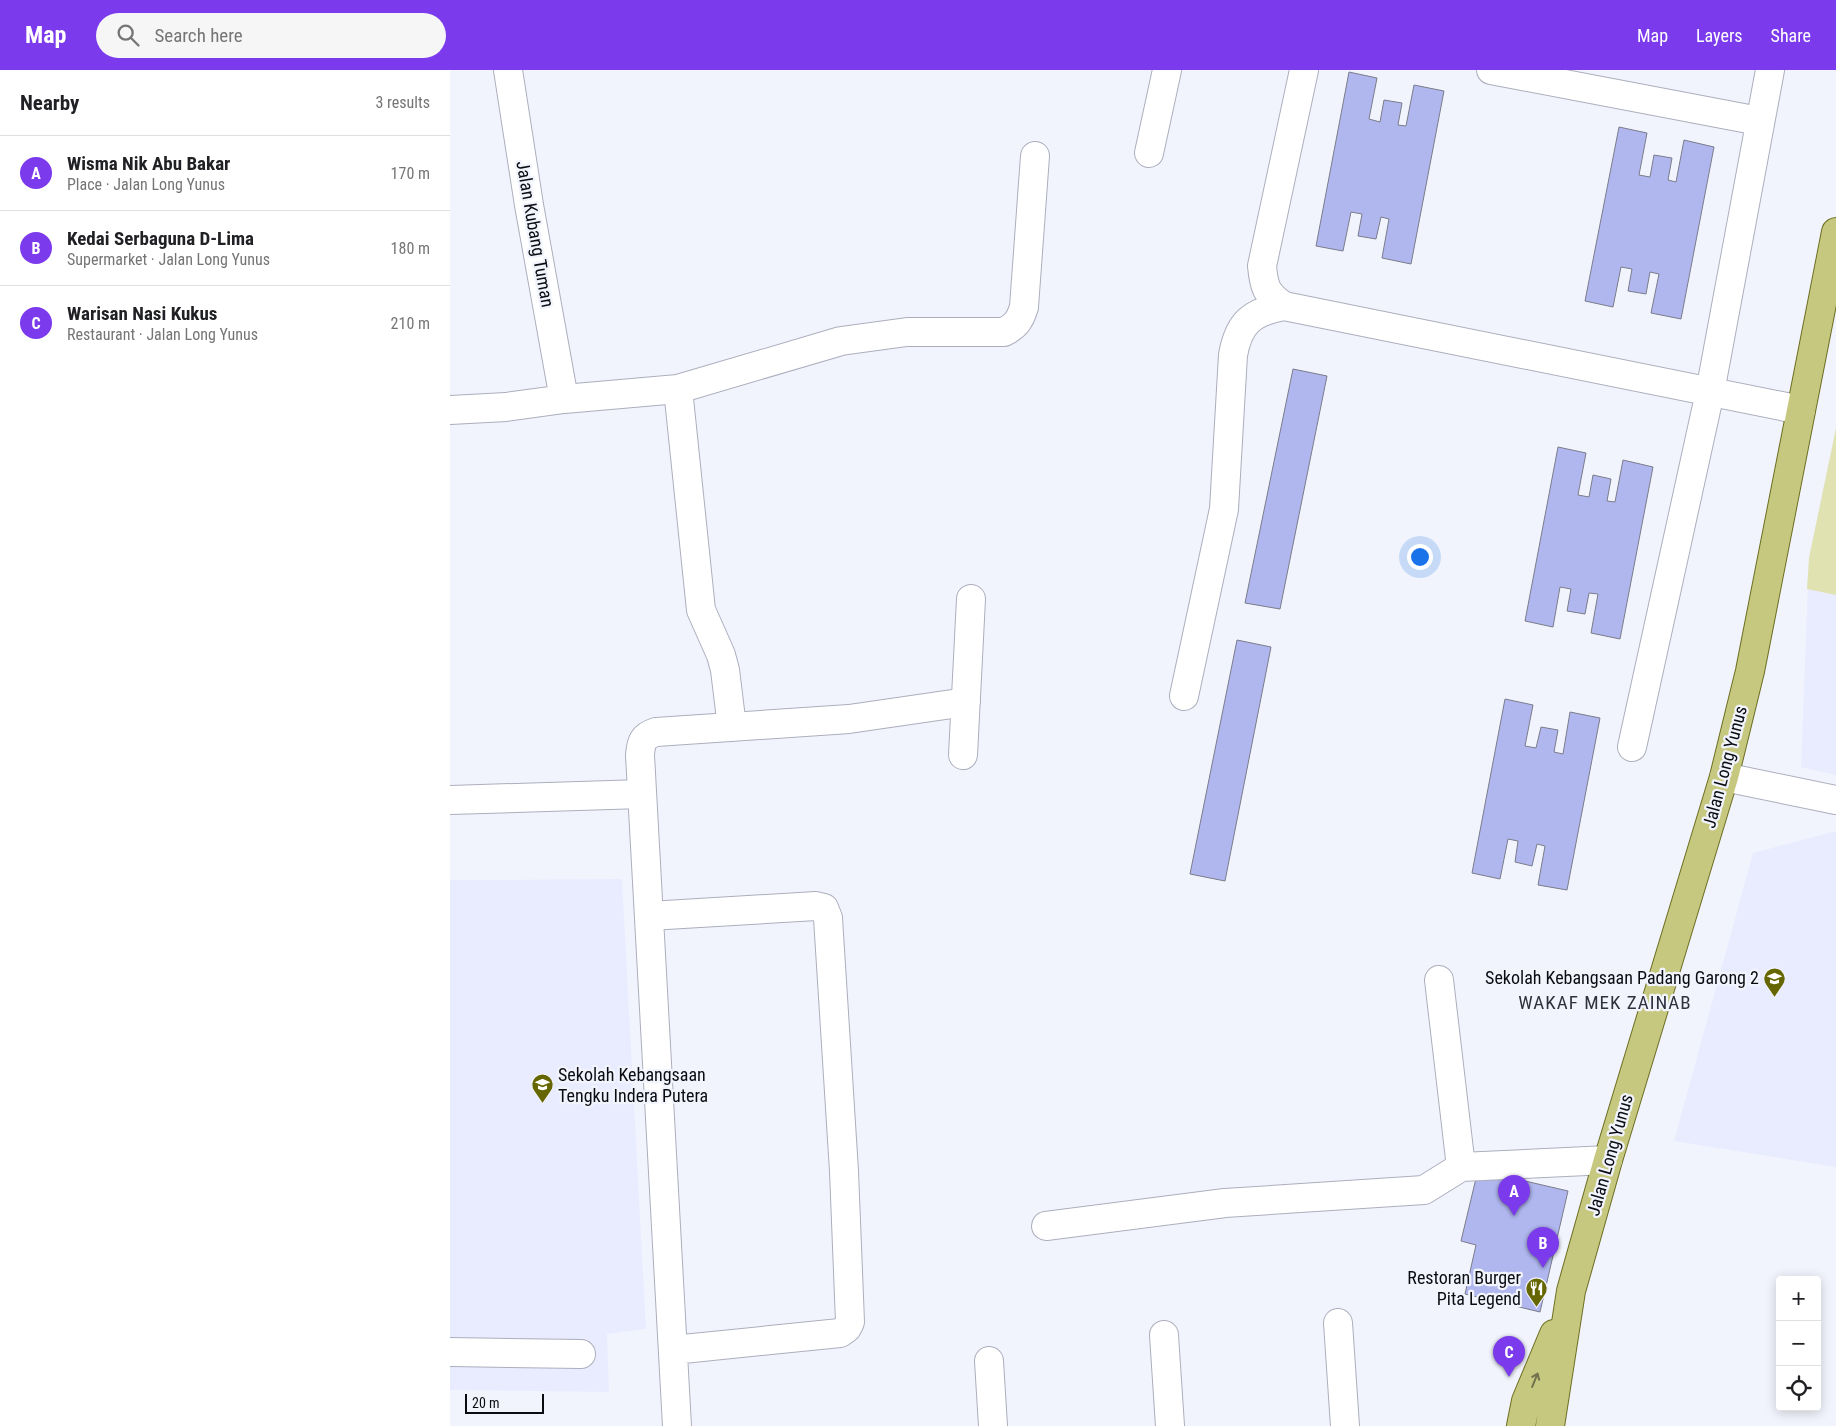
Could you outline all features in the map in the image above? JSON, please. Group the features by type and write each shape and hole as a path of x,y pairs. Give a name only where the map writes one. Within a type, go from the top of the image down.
{"main road":[{"name":"Jalan Long Yunus","path":"1521,1426 1526,1401 1571,1291 1608,1160 1724,777 1750,671 1836,232"},
{"name":"Jalan Long Yunus","path":"1556,1423 1571,1291"}],"street":[{"name":"Jalan Kubang Tuman","path":"508,70 529,205 564,398"},
{"path":"1148,153 1167,70"},
{"path":"1284,306 1272,298 1264,285 1262,266 1304,70"},
{"path":"1492,70 1759,121"},
{"path":"1632,747 1710,392 1770,70"},
{"path":"450,410 506,407 564,398 678,388 841,341 906,332 1004,332 1014,327 1021,318 1024,308 1035,156"},
{"path":"1184,696 1224,509 1233,355 1236,336 1249,320 1266,309 1284,306 1801,410"},
{"path":"678,388 701,610 721,655 725,670 732,727"},
{"path":"962,755 971,599"},
{"path":"677,1426 642,794 641,746 644,738 656,732 849,720 966,702"},
{"path":"1724,777 1836,800"},
{"path":"450,800 642,794"},
{"path":"649,916 816,906 824,908 828,918 844,1171 850,1322 847,1328 840,1333 673,1350"},
{"path":"1439,980 1461,1167"},
{"path":"1046,1226 1225,1203 1424,1190 1461,1167 1608,1160"},
{"path":"1338,1323 1345,1426"},
{"path":"1164,1335 1170,1426"},
{"path":"450,1352 582,1354"},
{"path":"989,1360 993,1426"}],"shaded area":[{"path":"1836,428 1836,775 1801,767 1809,558"},
{"name":"Sekolah Kebangsaan Padang Garong 2","path":"1836,831 1836,1167 1674,1141 1753,853"},
{"name":"Sekolah Kebangsaan Tengku Indera Putera","path":"622,879 646,1329 607,1334 609,1392 450,1390 450,880"}],"green space":[{"path":"1836,428 1836,595 1807,589 1809,558"}],"building":[{"path":"1349,72 1377,78 1369,119 1380,122 1384,100 1402,103 1398,125 1406,126 1414,85 1444,91 1411,264 1382,258 1389,219 1381,217 1376,239 1358,236 1362,214 1351,212 1343,251 1316,246"},
{"path":"1619,127 1647,133 1639,175 1650,177 1654,155 1672,158 1668,180 1676,182 1684,140 1714,147 1681,319 1651,313 1659,274 1650,272 1646,294 1628,291 1632,269 1621,267 1613,307 1585,301"},
{"path":"1293,369 1327,376 1280,609 1245,603"},
{"path":"1558,447 1586,453 1578,495 1589,497 1593,475 1611,479 1607,501 1615,502 1623,460 1653,467 1620,639 1591,633 1598,594 1589,593 1585,614 1567,611 1571,589 1560,587 1553,627 1525,621"},
{"path":"1237,640 1271,647 1225,881 1190,874"},
{"path":"1505,699 1533,705 1525,746 1536,748 1541,727 1558,730 1554,752 1563,754 1570,712 1600,718 1567,890 1538,885 1545,846 1537,844 1532,866 1515,862 1518,841 1508,839 1500,879 1472,873"},
{"path":"1478,1170 1568,1191 1540,1312 1465,1294 1476,1245 1461,1241"}],"place":[{"name":"Sekolah Kebangsaan Padang Garong 2","path":"1775,997"},
{"name":"Sekolah Kebangsaan Tengku Indera Putera","path":"542,1104"},
{"name":"Wisma Nik Abu Bakar","path":"1514,1216"},
{"name":"Kedai Serbaguna D-Lima","path":"1543,1268"},
{"name":"Restoran Burger Pita Legend","path":"1537,1307"},
{"name":"Warisan Nasi Kukus","path":"1509,1377"}],"district":[{"name":"WAKAF MEK ZAINAB","path":"1605,1002"}]}
